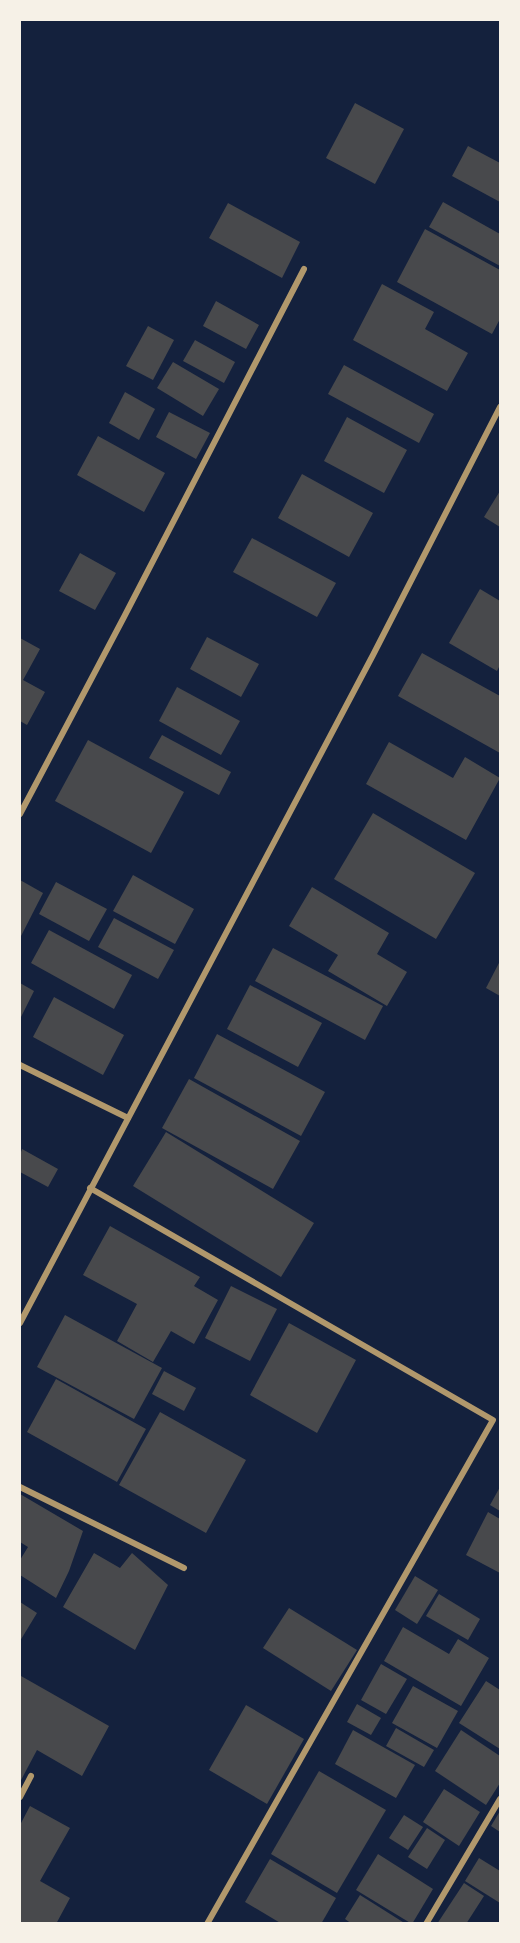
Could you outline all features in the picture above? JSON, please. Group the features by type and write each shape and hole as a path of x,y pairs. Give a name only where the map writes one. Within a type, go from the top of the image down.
{"street":[{"path":"20,814 304,269"},
{"path":"20,1323 368,665 501,407"},
{"path":"20,1065 128,1118"},
{"path":"90,1188 493,1420 207,1923"},
{"path":"20,1487 184,1568"},
{"path":"20,1797 31,1776"},
{"path":"426,1923 501,1799"}],"building":[{"path":"355,103 404,129 375,184 326,158"},
{"path":"468,146 500,163 500,202 452,176"},
{"path":"443,202 500,234 500,266 429,227"},
{"path":"228,203 300,242 282,278 209,238"},
{"path":"425,229 500,270 500,319 492,334 397,282"},
{"path":"382,284 434,312 425,329 468,353 447,391 353,340"},
{"path":"216,301 259,325 246,349 203,326"},
{"path":"148,326 174,340 153,380 126,366"},
{"path":"195,340 235,362 224,383 183,361"},
{"path":"173,362 219,389 203,416 157,388"},
{"path":"344,365 434,414 419,443 328,394"},
{"path":"125,392 155,409 139,440 109,423"},
{"path":"169,412 210,433 196,459 156,437"},
{"path":"347,417 407,450 384,493 324,461"},
{"path":"98,436 165,473 144,512 77,475"},
{"path":"302,474 373,513 349,557 278,518"},
{"path":"500,491 500,527 484,517"},
{"path":"252,538 336,583 317,617 233,572"},
{"path":"80,553 116,573 95,610 59,591"},
{"path":"480,589 500,601 500,665 497,671 449,643"},
{"path":"207,637 259,664 241,697 190,669"},
{"path":"20,638 40,649 23,680 45,692 27,725 20,721"},
{"path":"422,653 500,696 500,753 398,696"},
{"path":"177,687 240,721 221,755 159,721"},
{"path":"162,735 231,772 219,795 149,758"},
{"path":"88,740 184,792 151,853 55,801"},
{"path":"389,742 453,778 465,757 500,778 466,840 366,784"},
{"path":"373,813 475,873 436,939 334,879"},
{"path":"133,875 194,909 175,944 113,911"},
{"path":"20,880 43,893 20,938"},
{"path":"56,882 107,909 89,941 39,914"},
{"path":"312,887 389,933 377,954 407,972 387,1006 328,971 338,955 289,926"},
{"path":"114,918 174,950 158,979 98,947"},
{"path":"49,930 132,975 114,1009 31,963"},
{"path":"273,948 383,1006 365,1040 255,981"},
{"path":"500,961 500,996 486,988"},
{"path":"20,983 34,991 20,1019"},
{"path":"250,985 322,1023 298,1067 227,1029"},
{"path":"54,997 124,1035 103,1075 33,1037"},
{"path":"217,1034 325,1092 301,1136 194,1078"},
{"path":"189,1079 300,1141 273,1189 162,1128"},
{"path":"166,1132 314,1223 281,1277 133,1186"},
{"path":"22,1149 58,1169 48,1187 20,1172"},
{"path":"110,1226 200,1277 194,1286 218,1300 194,1344 171,1331 153,1362 117,1341 137,1304 83,1275"},
{"path":"231,1286 277,1309 250,1361 205,1338"},
{"path":"65,1315 162,1368 134,1419 37,1367"},
{"path":"289,1323 356,1360 317,1433 250,1395"},
{"path":"164,1371 196,1388 184,1411 152,1394"},
{"path":"56,1379 146,1429 117,1482 27,1432"},
{"path":"160,1412 246,1460 206,1533 119,1485"},
{"path":"500,1487 500,1511 490,1505"},
{"path":"20,1494 83,1531 69,1571 56,1598 20,1575 20,1560 28,1547 20,1542"},
{"path":"488,1512 500,1519 500,1573 466,1555"},
{"path":"94,1553 120,1568 132,1553 168,1585 135,1650 63,1607"},
{"path":"415,1576 438,1590 417,1624 395,1610"},
{"path":"439,1594 480,1619 468,1640 426,1616"},
{"path":"20,1602 37,1613 20,1641"},
{"path":"289,1608 357,1650 331,1691 263,1648"},
{"path":"403,1627 449,1654 458,1639 489,1658 461,1706 384,1661"},
{"path":"381,1664 407,1679 386,1714 361,1700"},
{"path":"21,1676 109,1726 82,1776 37,1750 20,1782"},
{"path":"486,1681 500,1690 500,1749 459,1723"},
{"path":"413,1686 458,1711 437,1748 392,1723"},
{"path":"357,1704 381,1718 371,1735 347,1722"},
{"path":"246,1705 304,1739 267,1804 209,1770"},
{"path":"396,1728 434,1750 424,1767 386,1746"},
{"path":"353,1730 415,1765 396,1798 335,1764"},
{"path":"461,1730 500,1756 500,1783 486,1805 435,1771"},
{"path":"319,1771 386,1810 337,1893 271,1854"},
{"path":"444,1789 480,1812 459,1846 423,1822"},
{"path":"30,1806 70,1828 40,1881 70,1898 56,1924 20,1924 20,1825"},
{"path":"500,1811 500,1832 491,1826"},
{"path":"404,1815 423,1827 408,1850 389,1838"},
{"path":"427,1828 445,1840 427,1869 408,1857"},
{"path":"378,1854 433,1889 412,1924 356,1890"},
{"path":"479,1858 500,1871 500,1903 465,1881"},
{"path":"270,1859 336,1898 321,1924 282,1924 245,1902"},
{"path":"464,1883 484,1896 466,1924 437,1924"},
{"path":"360,1895 406,1924 352,1924 345,1919"}]}
